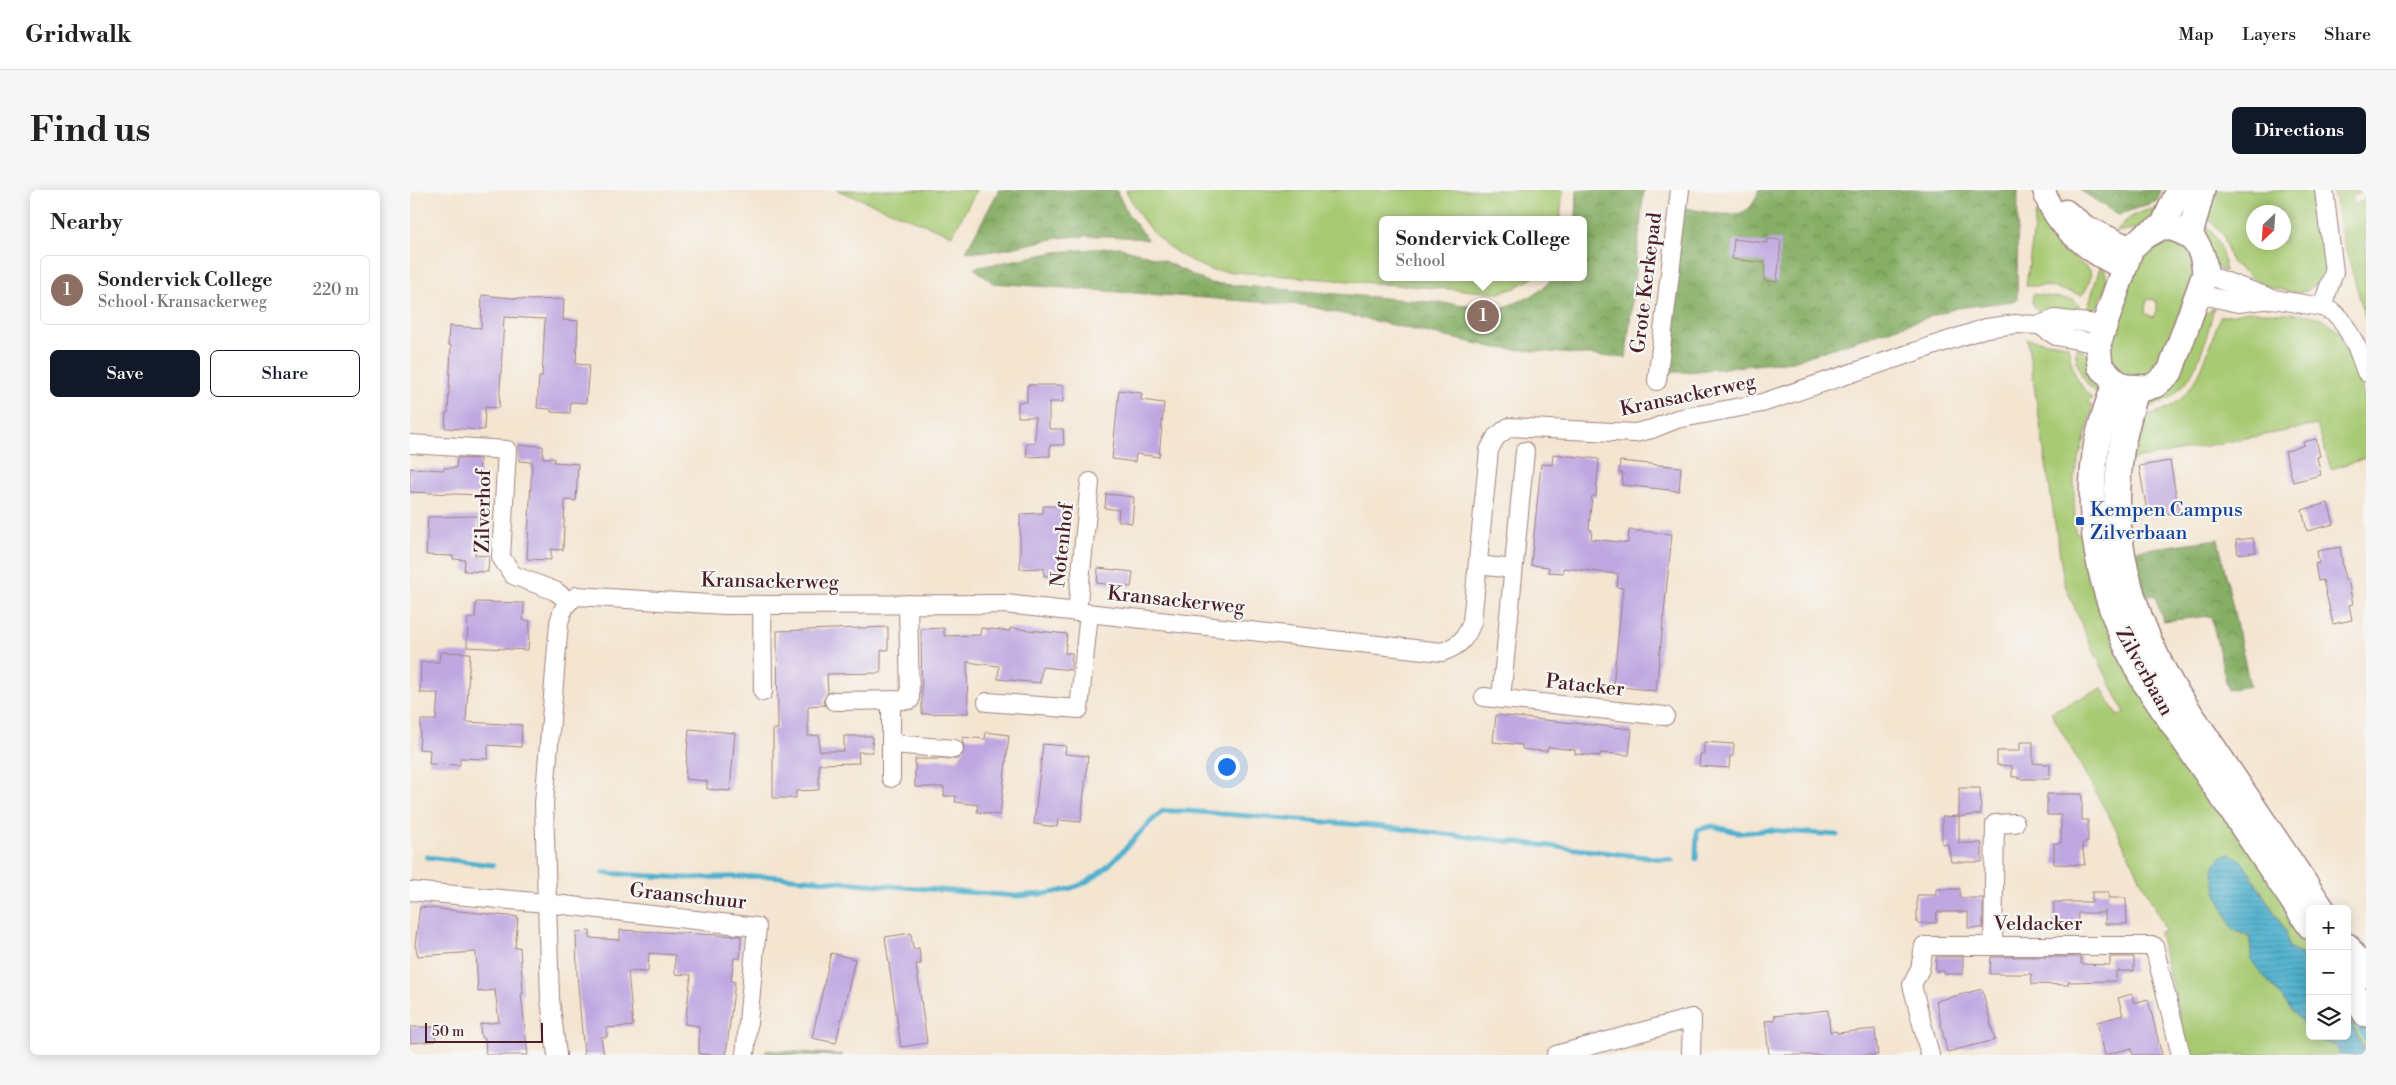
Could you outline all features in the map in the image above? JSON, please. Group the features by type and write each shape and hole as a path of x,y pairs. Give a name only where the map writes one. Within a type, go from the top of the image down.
{"main road":[{"path":"2163,226 2178,229 2190,235 2203,257 2202,284 2170,372 2155,385 2126,386 2100,366 2101,335 2128,258 2143,237 2163,226 2179,190"},
{"path":"2190,235 2202,190"},
{"name":"Zilverbaan","path":"2126,386 2120,452 2117,522 2125,572 2139,619 2158,661 2173,688 2319,905"},
{"name":"Zilverbaan","path":"2126,386 2097,447 2093,491 2093,521 2097,548 2102,577 2111,607 2123,639 2144,682 2306,920"},
{"path":"2350,950 2366,975"},
{"path":"2351,989 2366,1014"}],"street":[{"name":"Grote Kerkepad","path":"1657,381 1680,190"},
{"path":"2322,307 2334,272 2324,190"},
{"path":"2044,193 2128,258"},
{"path":"2202,284 2238,303 2273,299 2322,307 2333,312 2341,320 2356,345 2366,372"},
{"name":"Kransackerweg","path":"569,601 577,596 591,596 725,605 1005,604 1442,652 1456,647 1467,636 1472,622 1489,450 1496,437 1509,427 1635,433 1677,419 1762,403 1986,328 2016,324 2039,325 2055,319 2101,335"},
{"name":"Zilverhof","path":"410,444 508,450 501,557 513,575 555,591 569,601"},
{"name":"Patacker","path":"1525,451 1513,569 1492,698 1665,716"},
{"name":"Notenhof","path":"987,702 1079,709 1090,482"},
{"path":"1478,565 1513,569"},
{"path":"557,1055 550,999 544,804 559,623 562,610 569,601"},
{"path":"834,701 910,700 908,604"},
{"path":"762,605 764,692"},
{"path":"891,700 892,778"},
{"path":"892,744 954,749"},
{"path":"1993,945 1995,824 2014,823"},
{"path":"410,891 546,903"},
{"name":"Graanschuur","path":"546,903 757,927 745,1055"},
{"name":"Veldacker","path":"1930,1055 1912,985 1920,969 1924,946 1993,945 2154,946 2181,1055"},
{"path":"1556,1055 1692,1018 1691,1055"}],"green space":[{"path":"837,190 977,190 952,235"},
{"path":"999,190 1116,190 1128,214 1148,240 1113,236 1077,236 987,252 966,251"},
{"path":"1126,190 1563,190 1560,216 1379,216 1379,281 1527,281 1515,288 1499,293 1210,270 1170,248 1150,229 1133,205"},
{"path":"1577,190 1644,190 1626,358 1497,348 1302,305 993,283 974,268 1056,252 1119,247 1162,260 1209,283 1501,308 1537,293 1550,281 1587,281 1587,216 1576,216"},
{"path":"1759,190 2018,190 2017,298 2013,301 1957,308 1793,361 1687,372 1664,372 1681,207 1719,214 1738,213 1752,205"},
{"path":"2080,190 2161,190 2157,201 2118,215"},
{"path":"2208,190 2318,190 2325,272 2319,282 2306,291 2295,293 2262,285 2231,262 2223,234 2201,212"},
{"path":"2333,190 2361,190 2351,197 2355,205 2366,198 2366,320 2340,228"},
{"path":"2168,207 2164,213 2152,221 2130,230 2116,232 2132,216 2152,209"},
{"path":"2036,212 2060,244 2090,270 2089,284 2082,295 2047,286 2026,286"},
{"path":"2201,219 2219,243 2225,273 2220,270 2210,257 2202,233"},
{"path":"2161,239 2170,239 2183,245 2191,257 2193,274 2163,363 2145,377 2129,376 2113,364 2108,349 2137,256","holes":["2152,299 2157,302 2157,310 2153,317 2145,313 2147,300"]},
{"path":"2101,264 2106,274 2106,285 2098,306 2086,313"},
{"path":"2033,294 2074,300 2079,305 2077,314 2038,311 2032,303"},
{"path":"2214,308 2198,360 2191,375 2182,387 2170,398 2135,410 2202,316"},
{"path":"2248,311 2309,315 2328,323 2342,335 2352,352 2359,372 2365,416 2366,458 2331,469 2317,425 2125,461 2134,417 2155,413 2171,406 2183,396 2193,384 2201,369 2220,317"},
{"path":"2027,339 2068,345 2075,374 2092,398 2088,403 2093,407 2074,478 2075,533 2083,533 2306,927 2306,957 2288,947 2286,931 2249,872 2223,909 2232,928 2250,938 2251,957 2254,964 2306,1027 2306,1040 2321,1040 2335,1045 2341,1055 2189,1055 2159,933 2166,931 2117,831 2051,712 2102,688 2117,716 2125,713 2088,640 2064,582"},
{"path":"2076,347 2087,354 2095,368 2101,385 2103,399 2091,389 2082,376 2077,362"},
{"path":"2218,539 2250,686 2228,690 2211,616 2163,621 2155,596 2142,593 2132,551"},
{"path":"2351,998 2366,1026 2366,1052 2351,1021"},
{"path":"766,1050 843,1055 766,1055"}],"water":[{"path":"2230,854 2241,860 2286,931 2288,947 2306,957 2306,1027 2254,964 2251,957 2250,938 2233,929 2230,925 2214,882 2216,864 2221,858"},
{"path":"2351,1022 2366,1055 2341,1055 2335,1045 2323,1040 2351,1040"}],"building":[{"path":"1734,239 1767,243 1768,239 1781,240 1777,282 1764,280 1765,263 1732,259"},
{"path":"482,295 531,300 564,299 563,320 578,321 576,364 589,365 586,403 571,402 570,413 551,412 551,409 537,408 539,377 542,377 545,319 504,317 499,408 485,407 484,430 445,428 446,412 448,413 451,345 448,345 449,326 481,328"},
{"path":"1027,385 1063,385 1063,402 1049,402 1049,429 1063,429 1064,445 1050,445 1050,456 1027,457 1026,443 1035,443 1035,417 1018,417 1018,402 1027,402"},
{"path":"1119,390 1142,393 1141,400 1164,403 1159,457 1136,454 1135,462 1112,459"},
{"path":"2316,439 2320,456 2317,457 2321,475 2293,482 2285,452 2304,445 2303,442"},
{"path":"519,445 543,446 543,458 554,458 554,462 578,464 576,501 565,500 563,550 551,549 551,560 527,559 532,462 519,461"},
{"path":"1553,454 1599,459 1596,496 1592,496 1590,516 1589,529 1592,530 1591,539 1628,543 1629,530 1672,534 1656,691 1613,686 1623,588 1617,587 1618,574 1563,568 1563,573 1548,572 1549,567 1531,565 1541,464 1552,465"},
{"path":"457,458 480,459 479,495 410,492 410,468 444,470 444,468 456,468"},
{"path":"1620,461 1681,467 1679,491 1622,485 1623,473 1619,473"},
{"path":"2170,461 2179,512 2148,517 2139,466"},
{"path":"1106,494 1134,497 1132,523 1118,521 1119,510 1105,508"},
{"path":"2328,503 2334,524 2307,531 2302,510"},
{"path":"1043,506 1066,506 1067,575 1044,576 1044,568 1020,569 1020,514 1043,513"},
{"path":"478,516 475,555 489,556 488,572 464,571 465,560 453,559 453,556 426,555 428,517"},
{"path":"2253,538 2256,552 2238,554 2236,540"},
{"path":"2340,547 2345,580 2348,580 2353,604 2349,605 2352,620 2333,624 2323,580 2318,581 2315,564 2319,563 2317,551"},
{"path":"1098,568 1133,572 1131,587 1097,583"},
{"path":"476,602 524,603 523,620 530,621 528,650 467,647 468,618 475,618"},
{"path":"888,627 888,650 881,650 881,673 827,674 828,693 823,701 825,705 808,706 808,736 819,735 819,751 844,751 844,736 872,736 873,752 858,752 859,763 819,764 819,790 796,791 796,798 773,798 773,729 778,729 777,631"},
{"path":"944,628 944,636 980,635 981,628 1010,631 1010,628 1067,634 1065,653 1072,653 1071,670 1042,667 1040,683 998,679 999,666 967,662 968,713 922,714 921,629"},
{"path":"440,652 470,653 466,722 522,725 521,747 488,745 488,759 460,758 460,765 429,764 430,750 419,749 421,720 436,720 438,693 420,693 421,662 439,662"},
{"path":"1496,715 1632,729 1629,755 1600,753 1600,756 1575,754 1575,750 1548,747 1547,751 1529,750 1522,749 1522,745 1493,742"},
{"path":"689,729 735,733 730,791 707,789 707,781 685,779"},
{"path":"986,732 1009,735 1000,815 977,812 978,805 955,802 956,796 944,796 944,787 915,787 915,759 958,759 964,750 962,737 985,739"},
{"path":"1704,742 1734,744 1729,768 1699,766 1700,754 1704,754"},
{"path":"2020,742 2033,742 2033,763 2050,764 2050,779 2018,779 2018,777 2012,777 2012,766 1997,765 1997,751 2020,751"},
{"path":"1043,744 1066,746 1065,754 1088,756 1081,822 1058,820 1057,827 1034,824"},
{"path":"1959,788 1980,788 1981,814 1959,817 1959,843 1982,843 1982,862 1951,862 1948,844 1942,844 1942,817 1959,816"},
{"path":"2047,794 2082,794 2082,820 2088,820 2088,841 2082,844 2085,865 2054,864 2054,843 2061,843 2061,815 2047,815"},
{"path":"1936,889 1960,889 1960,898 1983,898 1983,928 1968,928 1968,912 1937,912 1936,923 1917,923 1917,895 1936,895"},
{"path":"2092,892 2109,892 2108,898 2126,898 2127,924 2105,924 2105,910 2104,913 2078,913 2078,924 2053,923 2054,902 2092,902"},
{"path":"420,907 518,917 515,948 520,947 523,994 521,994 528,1055 486,1055 485,1038 481,1038 480,1024 499,1022 495,990 478,992 476,952 418,956 415,945"},
{"path":"620,930 741,936 740,958 734,958 731,981 735,982 726,1055 699,1054 699,1026 685,1024 691,975 675,974 675,955 649,953 648,972 628,971 633,1026 607,1028 607,1037 601,1037 604,1055 584,1055 577,974 576,932 590,931 590,938 620,940"},
{"path":"911,933 913,949 919,948 921,964 916,964 927,1043 901,1047 885,937"},
{"path":"831,953 855,959 836,1043 812,1038"},
{"path":"1936,957 1963,957 1963,974 1944,974 1944,971 1936,971"},
{"path":"1991,957 2081,957 2081,964 2110,965 2110,957 2134,957 2134,971 2116,971 2116,981 2068,982 2069,985 2032,984 2031,974 1990,974"},
{"path":"1982,989 1995,1040 1947,1052 1936,1001"},
{"path":"2132,994 2134,1003 2148,999 2162,1055 2133,1055 2131,1048 2105,1055 2097,1022 2123,1015 2118,998"},
{"path":"1828,1010 1830,1032 1875,1029 1878,1055 1769,1055 1765,1021 1775,1020 1774,1016"},
{"path":"410,1027 435,1027 436,1041 410,1043"}],"waterway":[{"path":"603,873 687,878 767,876 1015,896 1044,894 1072,888 1098,874 1163,811 1187,811 1375,826 1672,860"},
{"path":"1696,859 1697,830 1712,826 1741,833 1770,830 1837,835"},
{"path":"427,857 493,865"},
{"path":"2298,930 2306,941"},
{"path":"2356,1018 2366,1040"}],"place":[{"name":"Sondervick College","path":"1483,316"},
{"name":"Kempen Campus Zilverbaan","path":"2080,521"}]}
